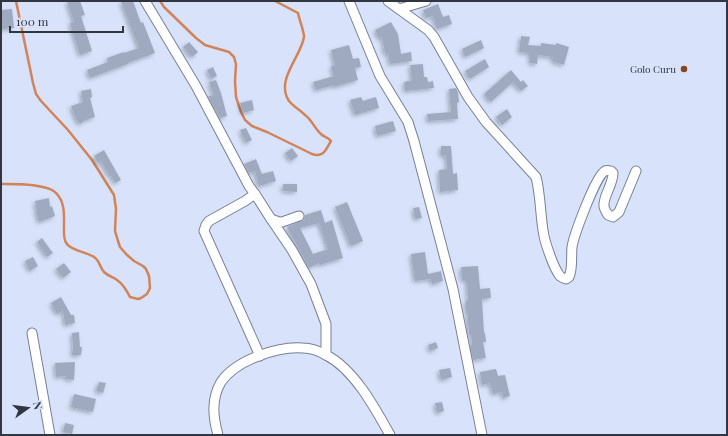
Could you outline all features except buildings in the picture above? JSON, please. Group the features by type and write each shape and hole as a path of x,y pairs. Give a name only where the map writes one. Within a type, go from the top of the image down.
{"street":[{"path":"145,1 196,86 249,186 292,250 311,284 326,324 326,355"},
{"path":"349,1 380,76 408,122 414,141 453,289 482,435"},
{"path":"388,1 428,30 434,37 468,97 486,122 536,177 539,187 544,236 552,260 558,273 562,277 566,279 569,277 571,272 572,246 584,211 599,179 607,170 613,173 611,186 604,206 608,215 613,217 619,212 636,171"},
{"path":"399,9 426,1"},
{"path":"255,194 209,221 204,231 260,356"},
{"path":"271,219 282,222 299,216"},
{"path":"32,333 50,435"},
{"path":"218,435 213,405 221,382 238,366 260,356 292,348 314,350 340,363 355,379 377,411 390,435"}],"waterway":[{"path":"1,184 31,185 53,190 60,198 63,205 64,235 67,244 72,248 91,255 96,259 104,272 121,284 130,297 138,299 147,294 150,288 149,276 146,269 134,261 120,247 115,231 116,209 114,195 92,160 36,94 16,1"},
{"path":"160,1 164,7 205,45 229,52 234,57 236,64 236,97 245,120 252,126 312,154 319,155 326,150 331,141 321,134 312,122 289,101 286,93 285,85 287,77 302,45 304,37 298,13 275,1"}],"place":[{"name":"Golo Curu","path":"684,69"}]}
